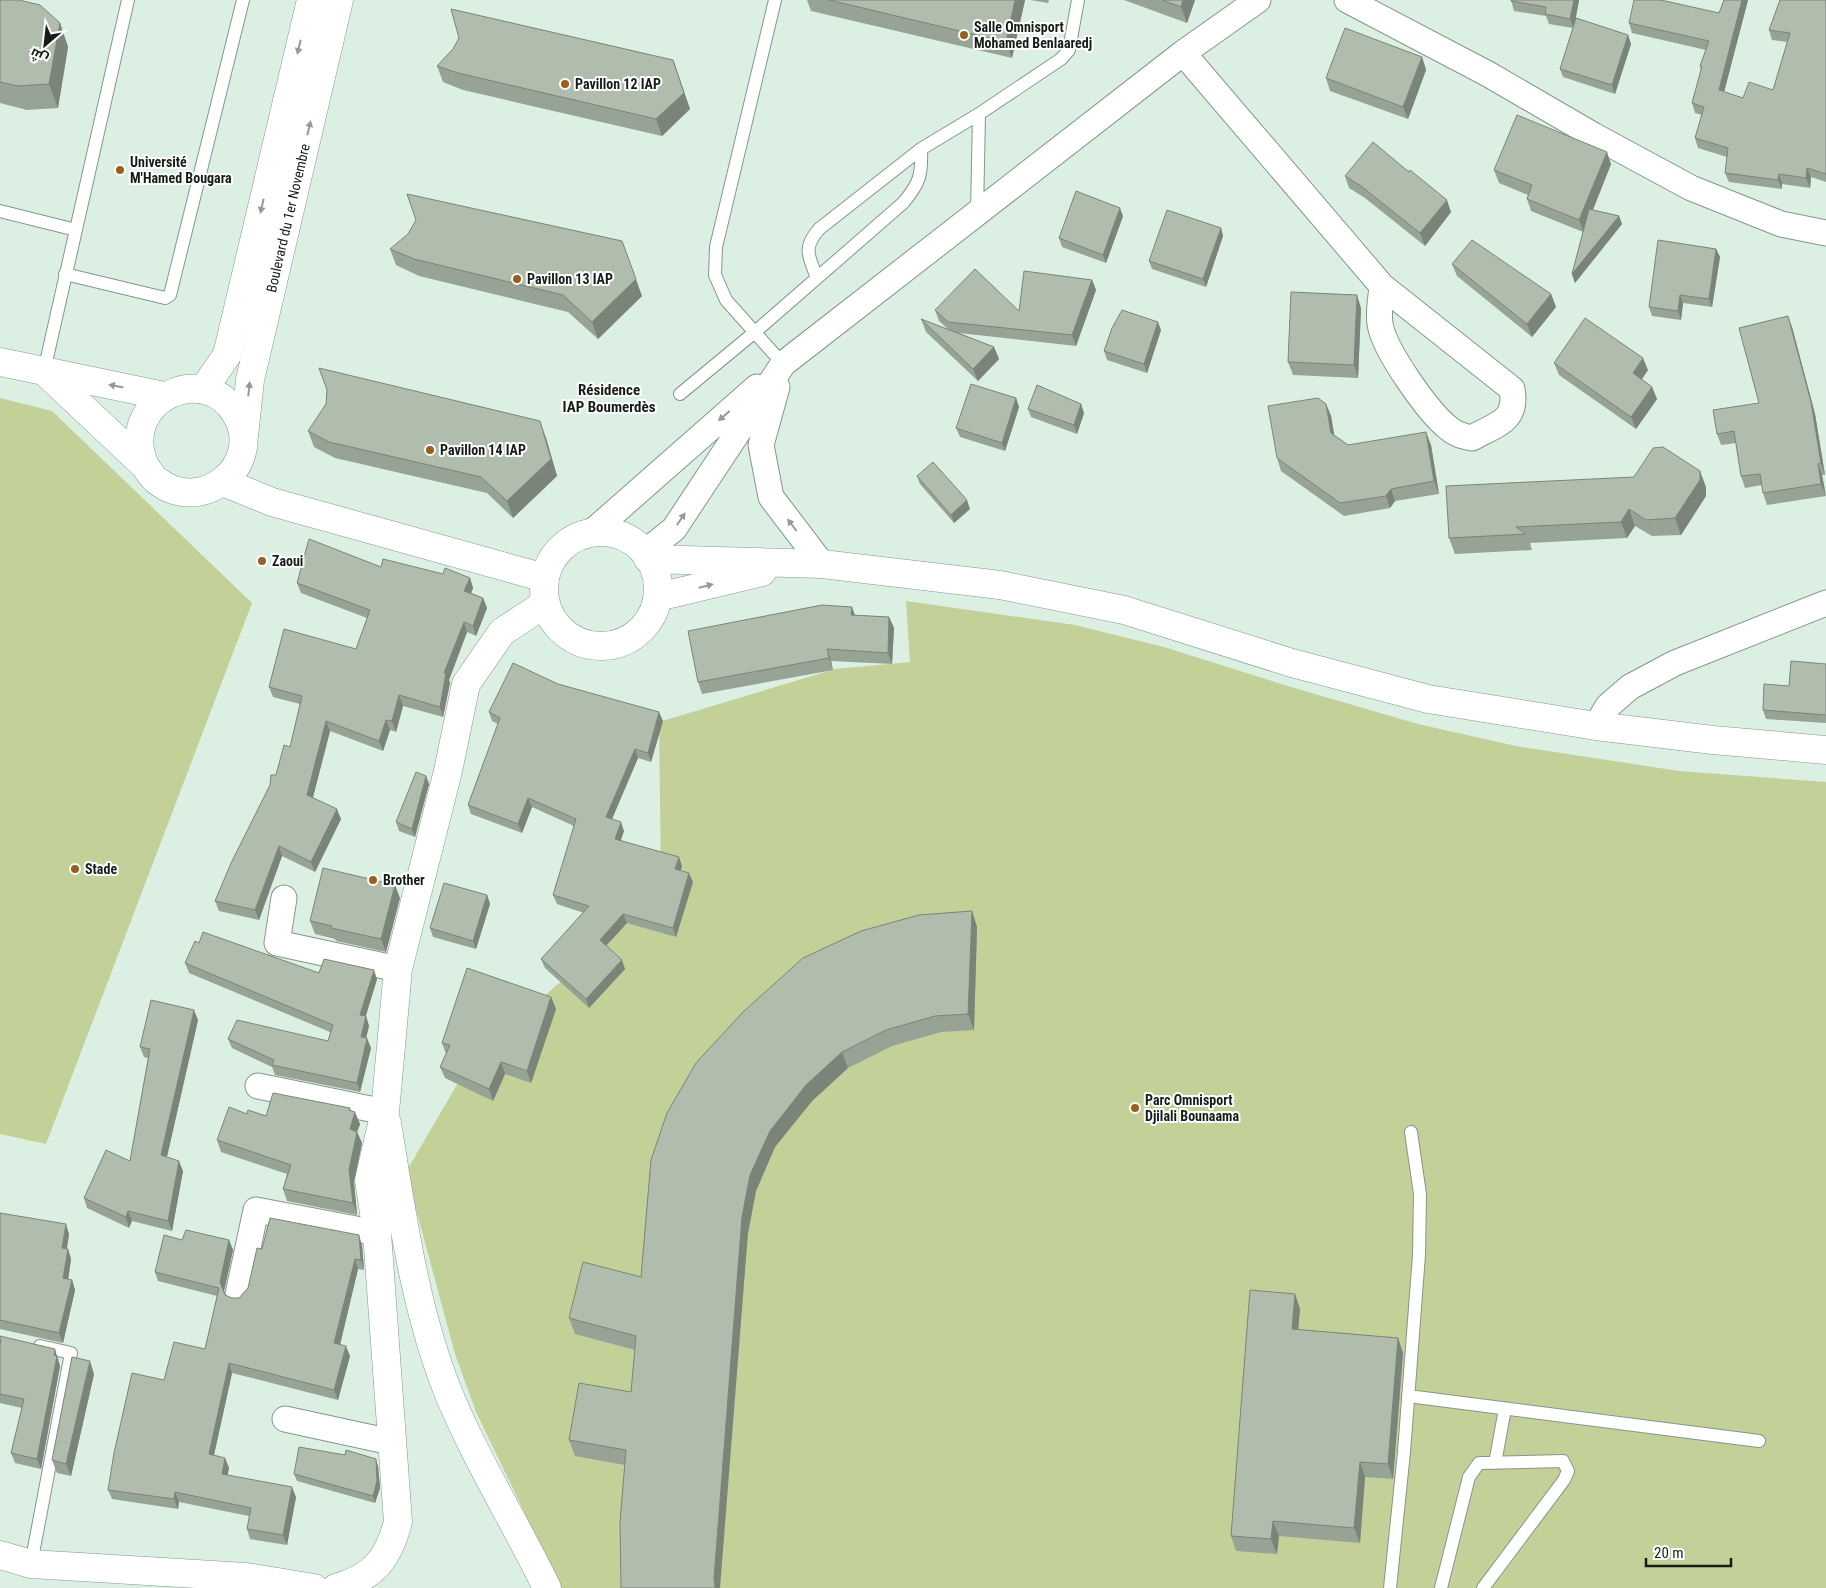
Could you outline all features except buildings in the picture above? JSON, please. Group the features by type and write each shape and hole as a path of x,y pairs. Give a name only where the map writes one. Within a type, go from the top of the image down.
{"street":[{"name":"Boulevard du 1er Novembre","path":"203,390 228,355 311,0"},
{"name":"Boulevard du 1er Novembre","path":"244,437 250,380 340,0"},
{"path":"592,532 783,364 1183,53 1258,0"},
{"path":"1346,0 1488,74 1593,135 1692,188 1781,224 1826,233"},
{"path":"1183,53 1382,286 1512,389 1514,404 1510,416 1472,438 1458,435 1446,426 1412,385 1385,342 1380,324 1382,286"},
{"path":"0,362 164,396"},
{"path":"647,555 674,529 783,364"},
{"path":"783,364 761,445 771,497 810,564"},
{"path":"44,372 144,466 156,480 172,490 201,493 223,482 238,463 244,437 237,416 221,398 203,390 185,389 164,396 147,412 140,428 140,456 144,466"},
{"path":"223,482 272,502 546,591"},
{"path":"592,532 607,532 626,537 647,555 658,578 658,597 652,616 641,631 624,642 609,645 589,644 564,632 554,621 546,591 549,567 559,550 573,539 592,532"},
{"path":"647,555 810,564 1000,585 1124,610 1292,663 1428,699 1596,726 1713,740 1826,750"},
{"path":"658,597 810,564"},
{"path":"336,1588 356,1582 376,1568 391,1547 398,1522 377,1233 369,1180 385,1112 398,969 448,771 466,684 502,632 546,591"},
{"path":"1596,726 1608,706 1630,687 1675,663 1826,603"},
{"path":"284,898 277,944 398,969"},
{"path":"258,1086 385,1112"},
{"path":"385,1112 415,1290 448,1390 473,1449 547,1588"},
{"path":"238,1294 256,1210 377,1233"},
{"path":"285,1418 391,1442"},
{"path":"0,1555 31,1564 246,1578 314,1588"}],"lane":[{"path":"44,372 128,0"},
{"path":"65,274 165,298 170,296 243,0"},
{"path":"775,0 716,247 715,275 726,300 783,364"},
{"path":"817,278 807,252 810,240 819,229 920,149 979,114 1060,59 1069,50 1078,0"},
{"path":"977,213 979,114"},
{"path":"680,394 755,332 903,203 915,189 922,173 920,149"},
{"path":"0,211 76,230"},
{"path":"1390,1588 1419,1255 1420,1194 1411,1132"},
{"path":"27,1343 71,1353 31,1564"},
{"path":"1408,1396 1759,1441"},
{"path":"1495,1463 1505,1409"},
{"path":"1441,1588 1469,1477 1473,1468 1479,1464 1563,1461 1568,1471 1483,1588"}],"green space":[{"name":"Stade","path":"0,398 52,411 252,603 46,1144 0,1134"},
{"name":"Parc Omnisport Djilali Bounaama","path":"906,601 1075,625 1164,647 1418,724 1516,746 1679,771 1826,782 1826,1588 561,1588 476,1412 455,1354 406,1172 480,1045 533,1006 630,921 661,881 659,722 835,669 910,662"}],"place":[{"name":"Salle Omnisport Mohamed Benlaaredj","path":"964,35"},
{"name":"Pavillon 12 IAP","path":"565,84"},
{"name":"Université M'Hamed Bougara","path":"120,170"},
{"name":"Pavillon 13 IAP","path":"517,279"},
{"name":"Pavillon 14 IAP","path":"430,450"},
{"name":"Zaoui","path":"262,561"},
{"name":"Stade","path":"75,869"},
{"name":"Brother","path":"373,880"},
{"name":"Parc Omnisport Djilali Bounaama","path":"1135,1108"}],"district":[{"name":"Résidence IAP Boumerdès","path":"609,398"}]}
